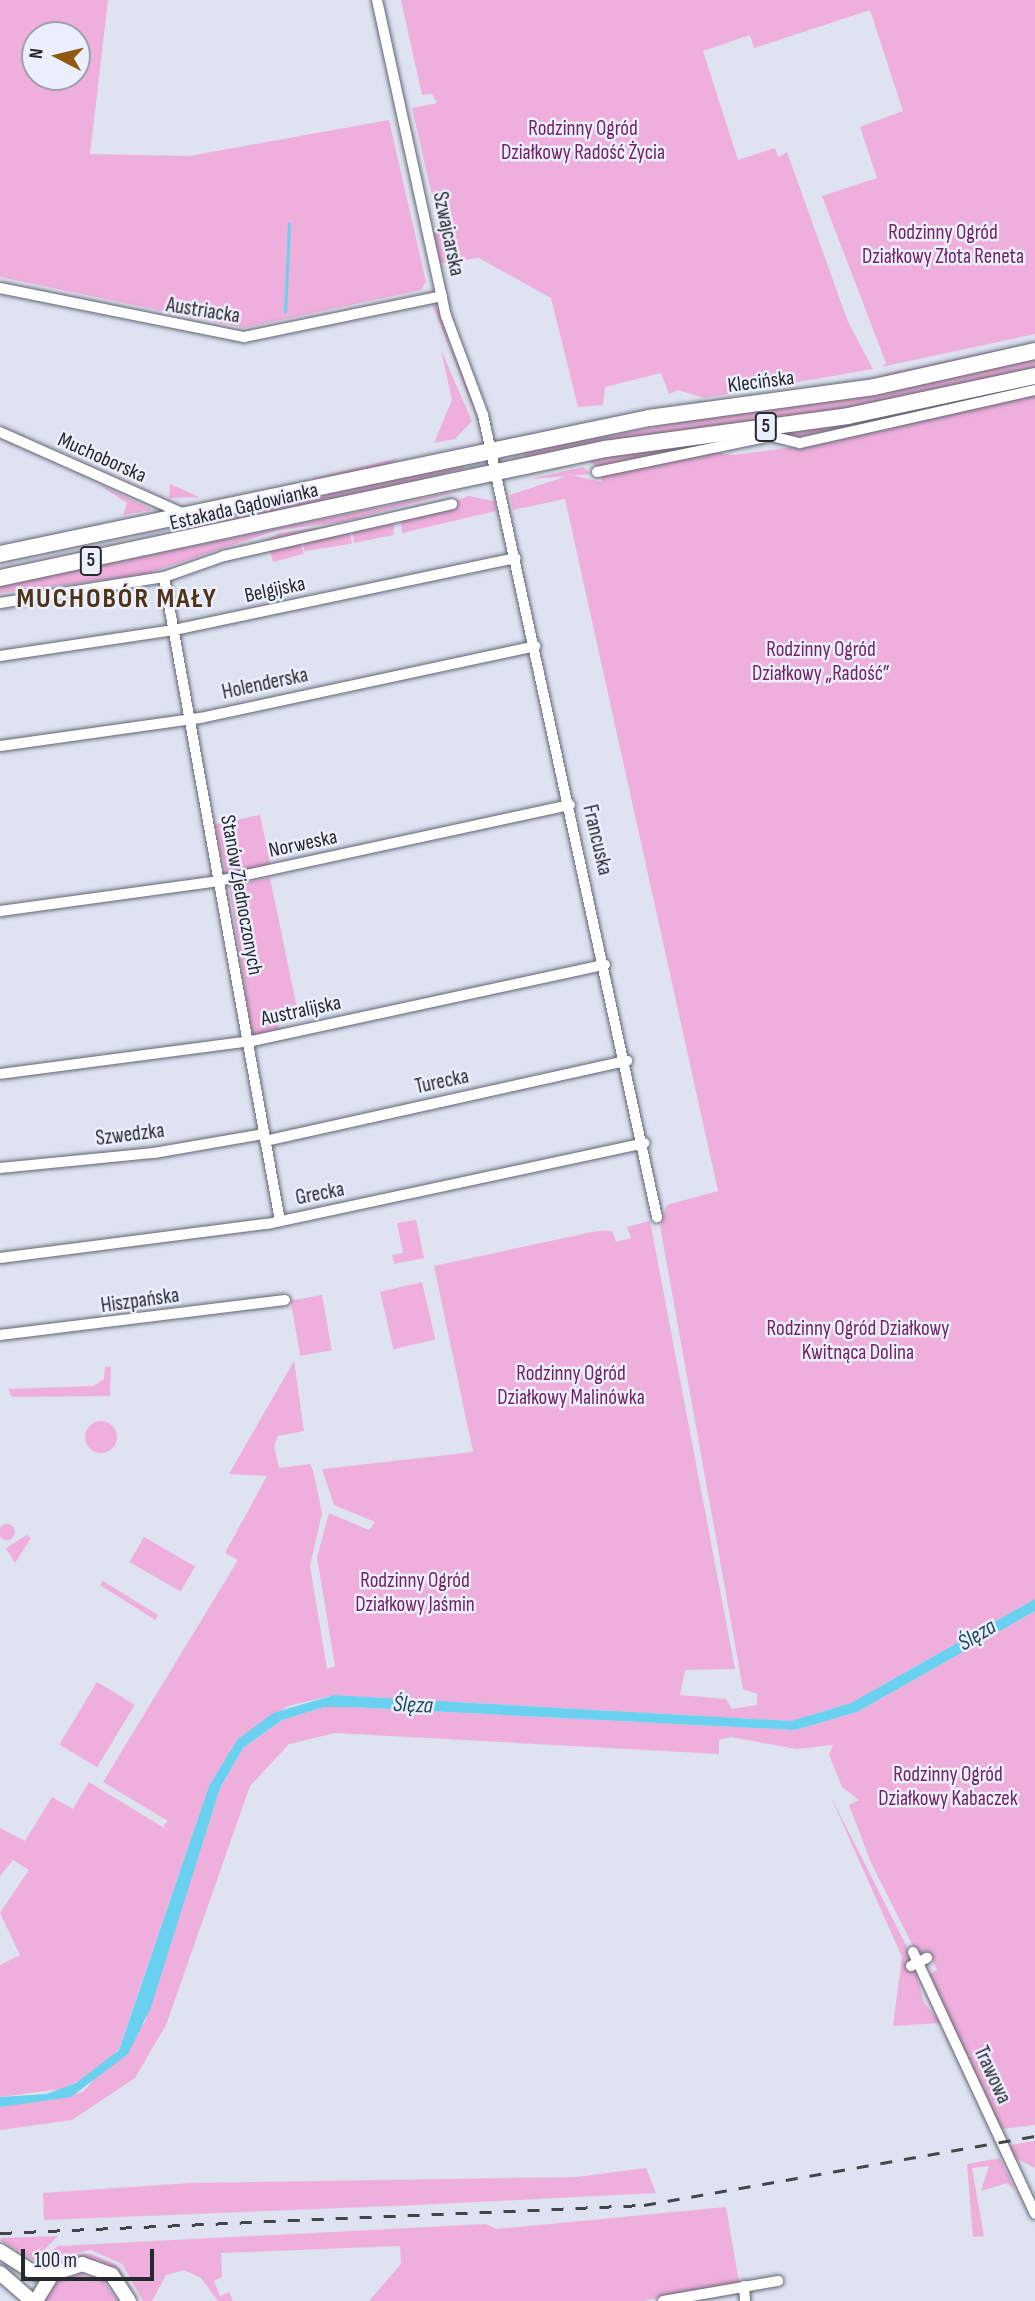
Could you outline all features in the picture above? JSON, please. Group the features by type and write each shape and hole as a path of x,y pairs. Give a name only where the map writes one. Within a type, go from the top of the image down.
{"main road":[{"name":"Klecińska","path":"491,450 649,418 881,386 1035,351"},
{"name":"5","path":"495,472 649,441 861,414 1035,376"},
{"name":"Estakada Gądowianka","path":"0,554 491,450"},
{"name":"Estakada Gądowianka","path":"0,578 495,472"},
{"path":"0,2251 31,2272 52,2274 75,2264 99,2267 116,2279 129,2301"},
{"path":"0,2273 34,2301 52,2274"}],"street":[{"name":"Szwajcarska","path":"377,0 442,296 491,450 495,472"},
{"name":"Austriacka","path":"0,288 244,337 442,296"},
{"path":"597,472 771,436 800,443 1035,390"},
{"name":"Muchoborska","path":"0,432 190,515"},
{"name":"Francuska","path":"495,472 627,1061 657,1217"},
{"path":"0,603 164,577 224,556 452,504"},
{"name":"Belgijska","path":"0,656 174,630 516,558"},
{"name":"Stanów Zjednoczonych","path":"164,577 279,1221"},
{"name":"Holenderska","path":"0,746 190,719 535,646"},
{"name":"Norweska","path":"0,911 218,881 570,805"},
{"name":"Australijska","path":"0,1074 247,1042 605,965"},
{"name":"Turecka","path":"265,1138 627,1061"},
{"name":"Szwedzka","path":"0,1168 154,1153 265,1138"},
{"name":"Grecka","path":"0,1258 279,1221 644,1143"},
{"name":"Hiszpańska","path":"0,1335 285,1300"},
{"name":"Trawowa","path":"917,1960 1035,2214"},
{"path":"663,2301 778,2281"},
{"path":"744,2286 745,2301"}],"green space":[{"path":"0,0 108,0 90,154 189,156 389,120 426,282 421,290 244,328 0,277"},
{"name":"Rodzinny Ogród Działkowy Radość Życia","path":"401,0 1035,0 1035,334 881,367 886,363 822,196 877,178 860,127 903,111 870,10 754,48 750,35 703,51 738,160 775,148 778,157 787,152 848,322 873,369 705,398 678,390 669,394 661,373 605,387 603,405 578,407 551,298 479,258 440,263 433,232 440,230 412,108 437,103 432,94 422,95"},
{"path":"432,304 440,311 450,347 465,379 481,428"},
{"path":"1017,346 888,378 883,375"},
{"path":"441,350 472,421 455,439 434,443 452,400"},
{"path":"1035,357 1035,370 895,402 526,459 524,451"},
{"path":"1035,382 797,438 771,434 598,467 588,461"},
{"path":"1035,394 1035,1599 851,1703 791,1721 334,1695 288,1706 237,1740 209,1786 119,2049 93,2074 62,2089 0,2097 0,1965 20,1955 0,1913 29,1870 13,1860 0,1876 0,1828 25,1841 52,1797 73,1809 89,1782 169,1831 163,1826 168,1821 103,1782 238,1560 225,1553 267,1476 229,1474 294,1361 304,1431 278,1436 274,1446 279,1468 310,1464 313,1470 322,1513 310,1566 327,1669 335,1666 317,1557 329,1513 369,1530 375,1522 334,1505 322,1469 473,1452 434,1266 597,1231 612,1231 616,1242 631,1238 627,1227 650,1221 735,1669 685,1670 680,1695 726,1699 732,1709 757,1705 757,1694 743,1689 660,1226 667,1205 718,1191 565,499 513,510 510,495 570,475 602,482 601,475 710,451 734,455 831,442"},
{"path":"399,458 385,466 314,479 314,478"},
{"path":"462,461 464,469 5,583 3,575"},
{"path":"583,467 591,474 530,479"},
{"path":"98,484 151,510 123,515 127,503"},
{"path":"170,484 199,497 169,498"},
{"path":"468,489 341,522 278,530 142,575 0,593 0,586"},
{"path":"469,496 494,501 496,511 402,533 401,520"},
{"path":"394,524 393,535 354,543 352,531"},
{"path":"330,526 267,540 279,533"},
{"path":"350,532 352,544 304,551 303,540"},
{"path":"301,543 304,554 273,562 270,551"},
{"path":"260,815 271,865 226,874 215,825"},
{"path":"270,878 297,1008 277,1012 279,1030 252,1035 229,886"},
{"path":"416,1220 424,1258 394,1264 392,1255 403,1253 397,1223"},
{"path":"422,1282 435,1339 393,1349 380,1292"},
{"path":"322,1295 332,1350 300,1356 290,1301"},
{"path":"105,1367 111,1367 110,1396 12,1397 8,1389 93,1386 104,1379"},
{"path":"101,1421 112,1426 117,1437 112,1448 101,1453 90,1448 85,1437 90,1426"},
{"path":"7,1524 13,1526 13,1538 7,1540 1,1538 -1,1532 1,1526"},
{"path":"27,1535 31,1538 15,1563 6,1548"},
{"path":"144,1537 195,1566 181,1592 130,1562"},
{"path":"103,1581 158,1615 155,1620 100,1585"},
{"name":"Rodzinny Ogród Działkowy Kabaczek","path":"1035,1611 1035,2125 1000,2129 927,1976 937,1970 930,1954 918,1956 872,1865 849,1805 859,1800 842,1787 829,1755 833,1745 797,1749 731,1737 719,1740 719,1754 335,1733 289,1744 250,1786 166,2025 135,2078 72,2120 0,2130 0,2107 83,2092 145,2022 220,1788 243,1748 282,1720 324,1707 349,1707 795,1730 857,1712"},
{"path":"97,1682 135,1705 97,1767 59,1745"},
{"path":"830,1795 911,1955 924,2003 942,2023 893,2026 902,1957"},
{"path":"1035,2141 1035,2168 1014,2157 1010,2145"},
{"path":"1000,2158 1015,2190 1007,2183 981,2191 989,2166 972,2168 984,2236 973,2237 967,2164"},
{"path":"646,2168 656,2193 44,2220 43,2193 189,2183 577,2177"},
{"path":"726,2207 739,2282 643,2301 369,2301 401,2264 400,2246 221,2253 222,2277 214,2281 220,2296 229,2292 233,2301 218,2301 201,2278 184,2270 166,2275 152,2301 143,2301 122,2264 91,2250 38,2261 58,2246 486,2224 497,2229"},
{"path":"58,2236 34,2260 0,2240 1,2238"},
{"path":"70,2254 91,2254 117,2265 140,2301 121,2274 98,2260 35,2266"},
{"path":"81,2274 103,2281 118,2301 44,2301 58,2281"}],"water":[{"name":"Ślęza","path":"1035,1599 1035,1611 857,1712 795,1730 349,1707 324,1707 282,1720 243,1748 220,1788 151,2007 128,2054 71,2097 0,2107 0,2097 46,2094 76,2083 119,2050 209,1786 237,1740 273,1713 334,1695 791,1721 851,1703"}],"waterway":[{"path":"285,312 289,224"}],"railway":[{"path":"0,2233 644,2205 1035,2136"}],"district":[{"name":"MUCHOBÓR MAŁY","path":"117,599"}],"park label":[{"name":"Rodzinny Ogród Działkowy Złota Reneta","path":"943,245"},
{"name":"Rodzinny Ogród Działkowy „Radość”","path":"821,662"},
{"name":"Rodzinny Ogród Działkowy Kwitnąca Dolina","path":"858,1341"},
{"name":"Rodzinny Ogród Działkowy Malinówka","path":"571,1386"},
{"name":"Rodzinny Ogród Działkowy Jaśmin","path":"415,1593"}]}
